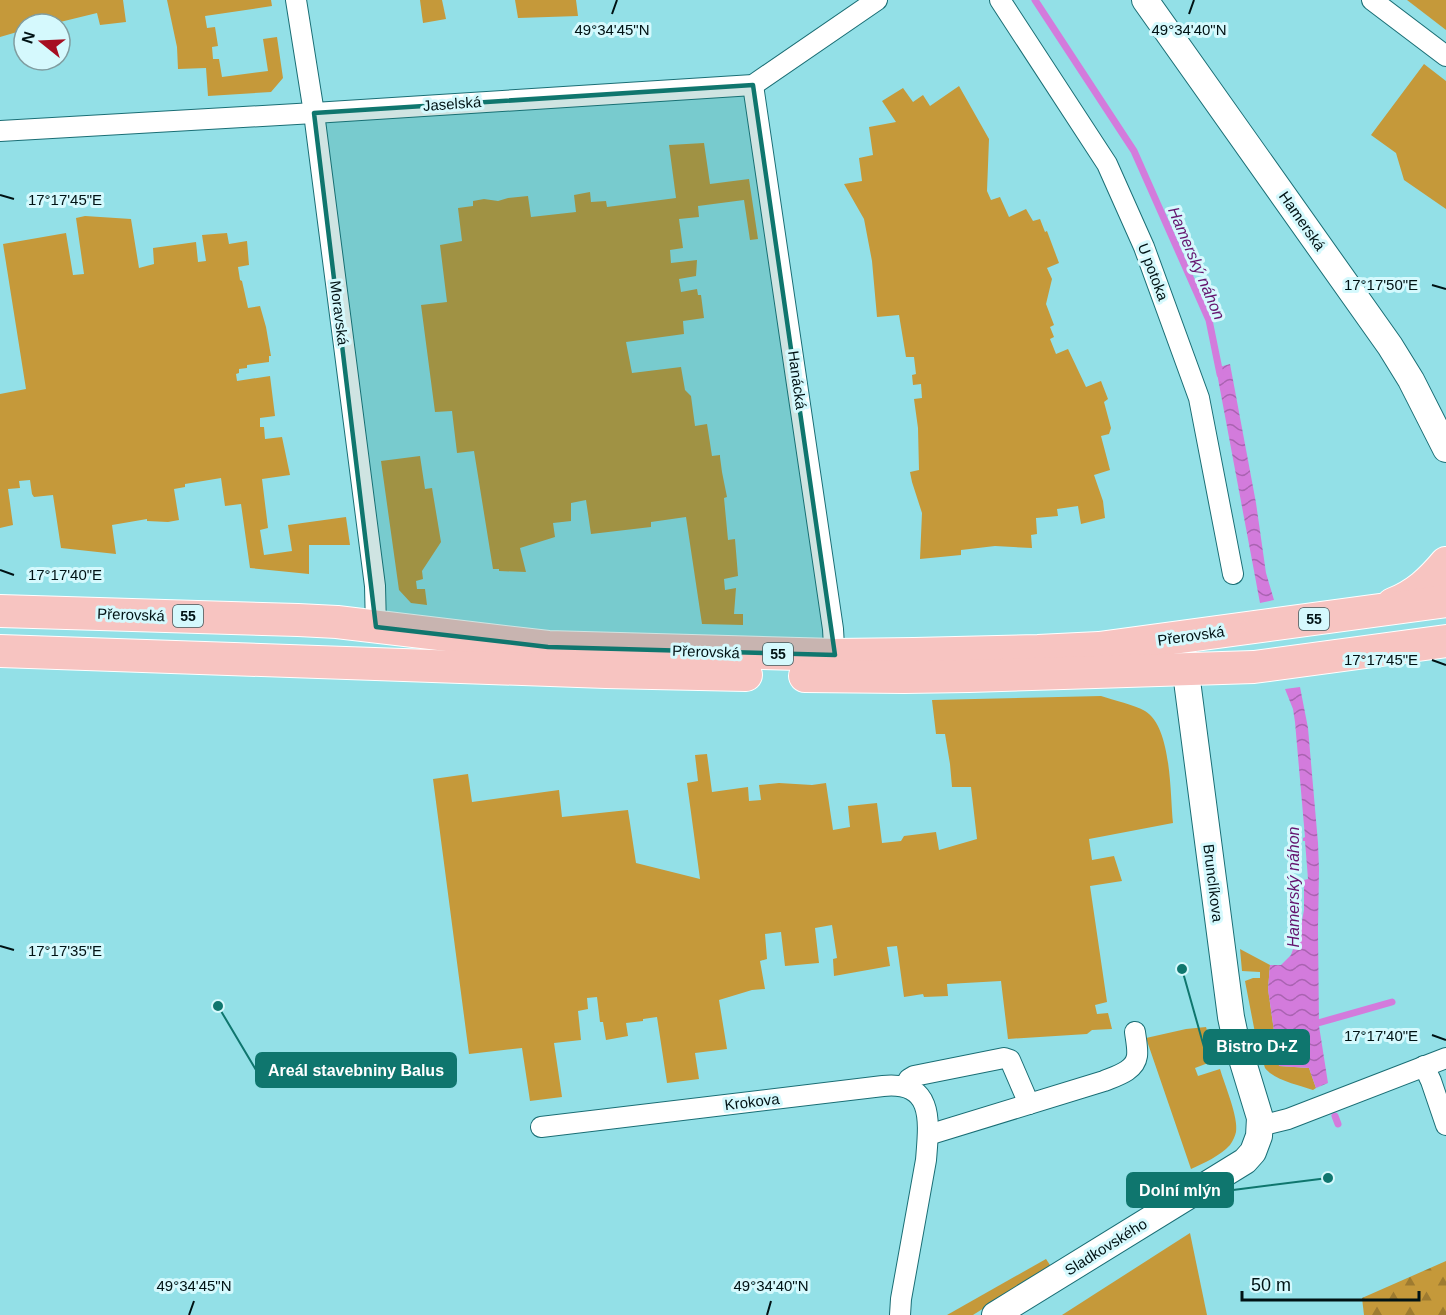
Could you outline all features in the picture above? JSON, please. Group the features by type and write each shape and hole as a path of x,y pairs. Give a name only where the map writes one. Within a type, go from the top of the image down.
{"main road":[{"path":"1364,612 1403,600 1418,591 1433,579 1446,562"},
{"name":"Přerovská","path":"0,651 606,672 835,666 933,654 1083,649 1446,601"},
{"name":"Přerovská","path":"0,611 298,620 549,647 835,666 936,677 1254,667 1446,641"}],"street":[{"name":"Moravská","path":"296,0 314,113 375,586 376,627"},
{"path":"753,84 877,0"},
{"name":"U potoka","path":"999,0 1107,164 1144,247 1199,398 1233,574"},
{"name":"Hamerská","path":"1145,0 1390,346 1416,389 1446,449"},
{"path":"1372,0 1446,56"},
{"name":"Jaselská","path":"0,131 753,84"},
{"name":"Hanácká","path":"753,84 832,617 835,666"},
{"name":"Brunclíkova","path":"1181,637 1231,1017 1260,1118 1260,1126"},
{"path":"928,1135 1122,1074 1132,1067 1137,1057 1135,1032"},
{"path":"900,1315 926,1160 928,1135 925,1105 921,1096 905,1086 909,1079 914,1076 1004,1058 1011,1059 1029,1104"},
{"path":"1260,1126 1288,1119 1446,1058"},
{"path":"1424,1066 1446,1125"},
{"name":"Krokova","path":"541,1127 890,1085 905,1086"},
{"name":"Sladkovského","path":"996,1315 1245,1161 1257,1143 1260,1126"}],"highlighted area":[{"path":"753,85 835,655 548,647 376,627 314,113"}],"green space":[{"path":"0,0 123,0 126,22 100,25 97,13 72,19 72,12 12,12 12,34 0,37"},
{"path":"167,0 271,0 272,6 205,16 207,28 215,27 218,46 212,47 213,59 219,59 222,77 268,71 263,39 277,37 283,78 271,92 208,96 206,68 178,69 177,47"},
{"path":"420,0 442,0 446,19 423,23"},
{"path":"515,0 576,0 578,16 518,18"},
{"path":"1407,0 1446,0 1446,30"},
{"path":"1424,64 1446,81 1446,209 1404,180 1396,153 1371,135"},
{"path":"959,86 989,139 987,191 991,200 1000,197 1009,217 1026,209 1033,221 1040,219 1045,232 1047,231 1059,263 1047,268 1052,279 1046,304 1054,325 1050,327 1054,337 1050,339 1056,354 1068,349 1086,387 1101,381 1108,399 1104,402 1111,428 1109,434 1101,436 1110,470 1094,475 1103,501 1105,518 1081,524 1078,506 1057,509 1058,516 1036,518 1037,534 1031,535 1032,548 995,546 961,550 961,555 920,559 922,513 910,472 919,470 918,428 914,399 922,398 921,384 913,385 912,375 916,374 914,357 906,357 899,315 877,317 872,261 864,219 844,184 862,181 859,158 873,155 869,127 896,122 882,101 903,88 913,102 923,95 930,106"},
{"path":"704,143 710,184 749,179 758,239 750,240 744,200 698,206 699,217 679,219 683,248 670,250 671,263 697,260 696,276 679,279 681,292 697,289 698,295 701,295 704,318 683,321 684,334 626,342 632,373 681,367 685,390 691,396 695,426 707,424 712,456 720,455 727,497 724,498 728,540 735,539 738,576 724,579 725,590 736,588 734,614 743,614 743,625 702,624 686,517 651,522 651,527 591,534 586,500 571,503 571,521 553,523 555,537 520,548 526,572 493,569 474,451 457,453 452,411 435,412 421,305 447,302 440,245 462,241 458,208 473,206 473,201 484,199 498,201 528,196 531,217 576,212 574,195 590,192 591,202 606,201 607,207 676,198 669,145"},
{"path":"85,216 131,219 139,268 154,264 153,248 196,242 198,262 206,261 202,235 227,233 229,244 247,241 249,265 238,267 240,280 248,308 260,306 271,356 269,356 269,362 247,365 247,368 239,369 239,373 236,374 237,381 270,376 275,416 260,418 260,427 264,427 265,439 282,437 290,475 262,479 268,528 260,530 264,555 292,551 288,525 346,517 350,545 309,545 309,574 250,568 241,504 225,506 221,478 185,484 185,487 174,489 179,520 168,522 147,521 147,519 112,525 116,554 61,548 53,495 34,497 30,480 19,481 20,488 8,489 13,525 0,528 0,394 26,389 3,244 66,233 73,275 84,274 76,218"},
{"path":"420,456 425,489 432,488 441,542 422,571 423,579 416,581 417,589 425,589 427,605 411,603 399,590 381,461"},
{"path":"1101,696 1141,709 1154,719 1165,746 1168,762 1173,823 1089,839 1092,860 1114,856 1122,881 1090,886 1107,1002 1095,1005 1097,1014 1108,1013 1112,1029 1092,1030 1087,1034 1008,1039 1001,981 947,984 948,996 924,997 923,994 904,997 897,946 887,947 890,966 834,976 833,959 837,958 832,925 815,928 819,963 785,966 781,932 765,934 767,959 760,961 765,989 752,990 719,1000 727,1049 695,1053 699,1079 667,1083 657,1017 626,1023 628,1036 606,1040 603,1022 600,1022 597,997 587,998 588,1009 578,1011 581,1040 554,1043 562,1097 530,1101 522,1048 469,1054 433,779 468,774 472,802 559,790 562,817 628,810 636,863 700,879 687,783 698,781 695,755 707,754 712,792 748,787 749,801 761,800 759,785 826,783 833,830 850,827 848,806 877,803 882,843 901,841 904,836 936,832 939,850 977,839 971,787 952,787 945,734 936,734 932,700"},
{"path":"1240,949 1270,965 1268,989 1279,1066 1309,1068 1316,1088 1313,1090 1280,1079 1265,1068 1256,1038 1245,981 1260,978 1260,972 1242,971"},
{"path":"1206,1027 1216,1060 1195,1068 1198,1076 1220,1069 1233,1110 1236,1132 1226,1149 1191,1169 1146,1038"},
{"path":"1190,1233 1207,1315 1062,1315"},
{"path":"1046,1259 1050,1265 1047,1268 973,1315 947,1315"},
{"path":"1446,1261 1446,1315 1364,1315 1362,1298"}],"water":[{"path":"1230,364 1256,503 1266,573 1274,600 1260,603 1216,368"},
{"path":"1300,687 1308,728 1318,843 1319,1026 1328,1083 1316,1088 1309,1068 1279,1066 1268,989 1270,965 1281,965 1291,955 1304,910 1304,880 1308,879 1305,841 1303,841 1305,837 1295,722 1293,709 1285,689"}],"waterway":[{"name":"Hamerský náhon","path":"1035,0 1134,151 1209,320 1220,374"},
{"path":"1311,1025 1392,1002"},
{"name":"Hamerský náhon","path":"1335,1116 1338,1124"}],"place":[{"name":"Bistro D+Z","path":"1182,969"},
{"name":"Areál stavebniny Balus","path":"218,1006"},
{"name":"Dolní mlýn","path":"1328,1178"}]}
